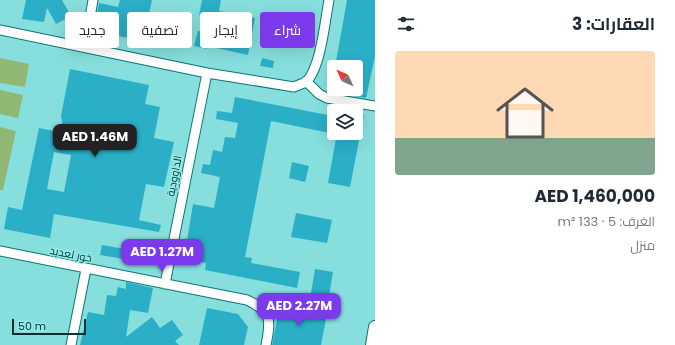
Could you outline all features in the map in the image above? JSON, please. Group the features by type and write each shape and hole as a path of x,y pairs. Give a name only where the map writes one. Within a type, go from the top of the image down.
{"main road":[{"path":"372,345 375,327"}],"street":[{"path":"92,12 94,0"},
{"path":"90,48 207,73 294,86 306,81 312,73 318,55 329,0"},
{"path":"0,30 65,43"},
{"name":"الداوودية","path":"165,284 207,73"},
{"path":"306,81 319,94 327,98 375,106"},
{"name":"خور لعديد","path":"0,252 247,300 259,305 266,312 270,323 266,345"},
{"path":"71,345 86,269"}],"green space":[{"path":"0,58 29,64 25,87 0,83"},
{"path":"0,90 23,95 18,118 0,114"},
{"path":"0,127 16,131 3,190 0,190"}],"building":[{"path":"26,0 62,0 69,12 65,12 65,19 56,24 47,8 44,22 22,19"},
{"path":"120,0 152,0 149,12 127,12 127,38 119,36 119,12 98,12 99,3 118,7"},
{"path":"202,0 221,0 219,11 224,12 200,12 199,15"},
{"path":"347,0 375,0 375,56 366,98 356,96 363,96 363,60 336,60"},
{"path":"252,17 255,18 252,34"},
{"path":"198,31 200,31 200,47 194,46"},
{"path":"216,48 249,48 248,55"},
{"path":"262,58 274,61 273,68 260,66"},
{"path":"70,69 149,85 145,104 160,107 154,138 174,142 164,187 146,184 139,220 161,225 159,232 54,214 50,238 4,229 8,207 22,210 39,128 64,133 61,116","holes":["54,152 71,155 64,192 47,189"]},
{"path":"235,97 327,115 327,132 271,121 245,257 252,258 251,263 300,272 297,288 205,270 206,263 184,259 193,204 214,208 220,177 201,173 203,164 210,165 213,150 222,152 225,137 235,138 238,123 216,119 217,111 232,113"},
{"path":"336,140 359,140 350,187 328,183"},
{"path":"292,162 309,166 305,182 289,178"},
{"path":"296,213 332,220 327,243 291,237"},
{"path":"102,245 142,252 141,262 100,255"},
{"path":"315,269 333,272 329,296 311,293"},
{"path":"126,282 153,288 148,313 130,310 126,337 152,317 160,328 172,320 183,335 175,341 179,345 80,345 88,312 104,315 107,295 116,296 118,287 126,289"},
{"path":"280,305 327,314 321,345 272,345"},
{"path":"207,308 238,314 248,327 244,345 199,345"}]}
